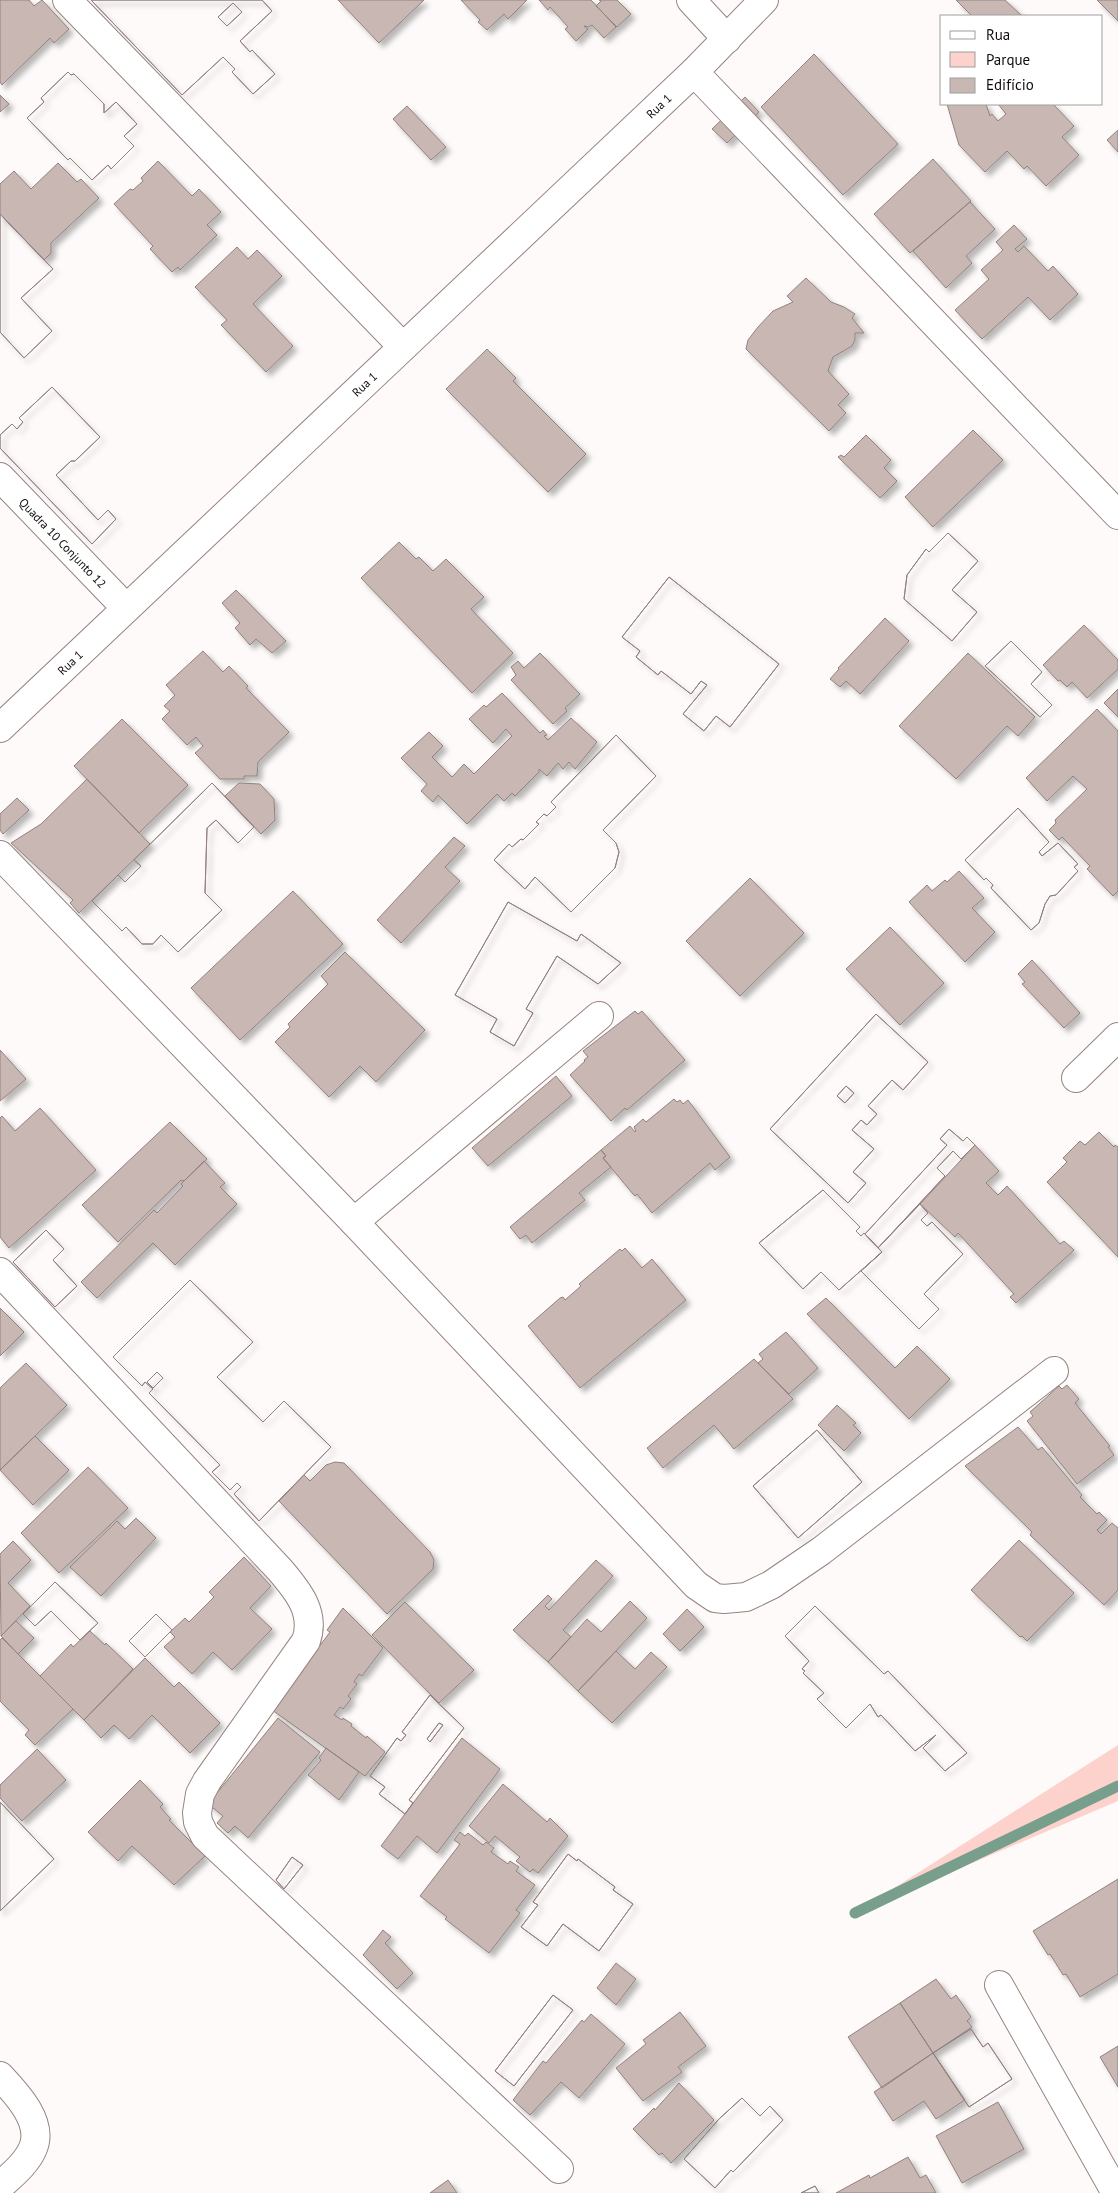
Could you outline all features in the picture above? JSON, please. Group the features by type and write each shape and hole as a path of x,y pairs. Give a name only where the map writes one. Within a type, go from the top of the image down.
{"street":[{"path":"67,0 403,347"},
{"path":"691,0 727,39"},
{"name":"Rua 1","path":"0,728 694,72 764,0"},
{"path":"694,72 1118,515"},
{"name":"Quadra 10 Conjunto 12","path":"0,477 126,608"},
{"path":"0,855 354,1222 696,1585 715,1598 746,1597 771,1585 821,1551 1054,1371"},
{"path":"354,1222 599,1016"},
{"path":"1076,1078 1118,1037"},
{"path":"0,1272 280,1570 304,1604 309,1624 306,1641 219,1762 200,1794 197,1818 205,1836 559,2169"},
{"path":"999,1985 1116,2193"},
{"path":"0,2076 17,2096 29,2115 35,2132 34,2144 30,2153 0,2186"}],"green space":[{"path":"1118,1745 1118,1801 855,1913"}],"building":[{"path":"0,0 29,0 34,6 42,0 69,29 54,43 50,38 2,85 0,82"},
{"path":"91,0 262,0 272,11 240,41 250,52 252,50 275,74 253,94 232,72 235,69 223,57 182,95","holes":["233,3 242,12 227,26 218,17"]},
{"path":"91,0 262,0 272,11 240,41 250,52 252,50 275,74 253,94 232,72 235,69 223,57 182,95","holes":["233,3 242,12 227,26 218,17"]},
{"path":"338,0 424,0 379,43"},
{"path":"461,0 527,0 508,19 504,14 487,30 478,22 480,20"},
{"path":"539,0 591,0 616,27 604,38 592,25 584,26 588,29 576,41 565,29 568,27 550,7 548,10"},
{"path":"599,0 617,0 631,14 617,27 596,6 601,1"},
{"path":"956,0 1005,0 1021,15 971,15"},
{"path":"1097,0 1118,0 1118,21"},
{"path":"814,54 898,144 843,195 761,107"},
{"path":"68,72 71,75 74,74 104,104 104,113 116,102 137,124 124,136 134,146 111,169 108,165 92,180 70,158 68,160 27,118 44,102 41,98"},
{"path":"68,72 71,75 74,74 104,104 104,113 116,102 137,124 124,136 134,146 111,169 108,165 92,180 70,158 68,160 27,118 44,102 41,98"},
{"path":"0,95 9,104 0,112"},
{"path":"745,97 759,112 727,143 712,129"},
{"path":"947,105 986,105 990,116 992,114 998,121 1006,114 999,105 1054,105 1074,126 1062,137 1079,155 1046,186 1027,166 1024,169 1007,151 985,172 959,145"},
{"path":"407,106 446,147 431,160 393,119"},
{"path":"1118,130 1118,152 1107,140"},
{"path":"933,159 971,201 910,253 874,214"},
{"path":"158,161 192,196 199,189 221,212 207,225 217,235 180,270 178,267 172,272 150,249 153,246 114,204 130,189 133,190 143,181 141,178"},
{"path":"58,163 77,182 81,179 99,198 51,243 51,253 44,260 0,214 0,184 14,171 31,189"},
{"path":"970,202 995,229 966,256 972,263 946,288 913,251"},
{"path":"0,214 53,269 21,298 52,331 24,358 0,332"},
{"path":"0,214 53,269 21,298 52,331 24,358 0,332"},
{"path":"1014,225 1027,239 1015,249 1018,252 1024,246 1048,271 1053,266 1078,294 1050,320 1028,297 982,339 955,310 989,279 981,270 1003,250 996,242"},
{"path":"237,247 248,259 257,250 282,276 253,304 293,346 266,372 221,325 227,320 195,287"},
{"path":"806,278 831,302 855,314 852,318 864,333 855,333 855,340 852,346 833,357 828,371 849,394 838,405 846,413 829,431 746,349 748,340 773,311 793,302 787,296"},
{"path":"487,349 516,378 513,381 586,454 548,492 446,389"},
{"path":"52,387 100,437 75,461 71,461 56,475 98,520 108,510 116,519 92,544 0,448 0,435 12,424 17,429 23,422 19,418"},
{"path":"52,387 100,437 75,461 71,461 56,475 98,520 108,510 116,519 92,544 0,448 0,435 12,424 17,429 23,422 19,418"},
{"path":"973,430 1003,460 933,527 905,497"},
{"path":"866,435 891,460 884,468 897,481 880,498 838,457 841,455 844,457"},
{"path":"948,533 978,561 952,590 977,612 952,641 904,599 907,575 926,549 929,552"},
{"path":"948,533 978,561 952,590 977,612 952,641 904,599 907,575 926,549 929,552"},
{"path":"399,542 416,559 419,557 433,571 446,559 484,597 471,609 513,653 472,693 361,578"},
{"path":"669,577 779,664 730,727 716,716 704,731 683,714 707,685 701,681 691,694 661,671 658,675 636,657 640,651 622,637"},
{"path":"669,577 779,664 730,727 716,716 704,731 683,714 707,685 701,681 691,694 661,671 658,675 636,657 640,651 622,637"},
{"path":"236,590 286,641 272,653 256,639 250,645 235,628 240,623 222,603"},
{"path":"885,618 909,641 860,694 846,681 840,687 830,679"},
{"path":"1084,625 1118,660 1118,669 1087,698 1072,682 1067,687 1060,680 1058,681 1043,665"},
{"path":"1011,641 1042,672 1031,684 1052,705 1040,717 985,666"},
{"path":"1011,641 1042,672 1031,684 1052,705 1040,717 985,666"},
{"path":"203,651 223,672 229,666 248,686 246,688 289,732 258,762 257,776 244,776 244,779 220,779 195,753 203,746 196,737 187,745 162,719 170,711 164,706 175,695 166,685"},
{"path":"540,653 580,694 565,708 567,711 553,724 511,680 516,675 511,667 518,661 524,668"},
{"path":"968,653 1035,717 1018,736 1007,726 956,779 899,726"},
{"path":"1118,689 1118,717 1104,703"},
{"path":"502,693 540,733 543,730 547,735 544,736 548,740 571,718 597,742 575,769 569,762 563,769 558,763 547,776 539,769 539,772 515,796 512,793 504,801 497,794 467,824 438,795 433,802 421,791 427,784 401,758 429,732 443,746 432,757 452,777 464,764 474,774 512,736 506,729 493,743 469,719 484,705 486,707"},
{"path":"1097,709 1118,731 1118,891 1113,896 1087,869 1090,866 1062,837 1059,840 1049,830 1056,823 1055,820 1087,789 1073,776 1047,801 1026,778"},
{"path":"122,719 188,785 139,833 74,766"},
{"path":"616,735 656,776 603,830 616,843 619,852 615,868 571,912 535,877 525,889 494,860 509,844 512,847 521,839 523,840 539,824 536,822 544,814 547,816 556,807 551,802"},
{"path":"616,735 656,776 603,830 616,843 619,852 615,868 571,912 535,877 525,889 494,860 509,844 512,847 521,839 523,840 539,824 536,822 544,814 547,816 556,807 551,802"},
{"path":"87,779 150,844 79,913 70,903 73,900 11,843 41,824"},
{"path":"212,783 254,827 238,843 216,820 207,828 205,893 222,910 178,952 161,935 153,944 142,944 126,927 122,931 92,901 118,875 125,882 141,866 134,860"},
{"path":"212,783 254,827 238,843 216,820 207,828 205,893 222,910 178,952 161,935 153,944 142,944 126,927 122,931 92,901 118,875 125,882 141,866 134,860"},
{"path":"239,783 260,784 274,799 275,820 261,834 225,796"},
{"path":"17,798 29,810 3,834 0,830 0,814"},
{"path":"1018,808 1049,842 1039,852 1042,856 1058,843 1078,864 1074,867 1078,871 1056,895 1050,896 1045,904 1039,923 1031,930 991,888 993,885 986,878 984,880 965,860"},
{"path":"1018,808 1049,842 1039,852 1042,856 1058,843 1078,864 1074,867 1078,871 1056,895 1050,896 1045,904 1039,923 1031,930 991,888 993,885 986,878 984,880 965,860"},
{"path":"454,837 465,846 445,867 460,881 401,943 377,920"},
{"path":"959,871 984,898 972,908 995,932 965,962 909,902 927,885 932,891 945,880 947,882"},
{"path":"750,878 804,933 740,996 686,941"},
{"path":"293,891 343,944 240,1040 191,988"},
{"path":"508,902 577,941 581,934 621,963 598,984 557,956 526,1009 533,1013 514,1046 490,1032 497,1019 455,995"},
{"path":"508,902 577,941 581,934 621,963 598,984 557,956 526,1009 533,1013 514,1046 490,1032 497,1019 455,995"},
{"path":"890,927 944,983 900,1025 846,969"},
{"path":"345,952 425,1030 376,1082 360,1066 329,1097 275,1042 290,1027 288,1024 328,984 321,976"},
{"path":"1032,960 1080,1013 1064,1028 1022,984 1025,982 1018,974"},
{"path":"635,1011 638,1014 642,1011 685,1060 627,1110 625,1108 611,1121 570,1075 588,1057 583,1051"},
{"path":"876,1014 928,1062 903,1090 892,1080 868,1106 877,1114 867,1125 861,1120 852,1130 874,1149 853,1172 866,1183 848,1203 770,1129","holes":["846,1086 854,1093 845,1103 837,1096"]},
{"path":"876,1014 928,1062 903,1090 892,1080 868,1106 877,1114 867,1125 861,1120 852,1130 874,1149 853,1172 866,1183 848,1203 770,1129","holes":["846,1086 854,1093 845,1103 837,1096"]},
{"path":"0,1050 26,1079 0,1101"},
{"path":"556,1076 572,1096 488,1166 472,1148"},
{"path":"674,1099 677,1102 680,1100 683,1104 688,1100 730,1157 715,1170 710,1163 652,1213 637,1194 635,1196 633,1194 603,1158 606,1156 601,1150 630,1126 635,1132 634,1127 643,1119 646,1122"},
{"path":"40,1108 96,1170 9,1248 0,1237 0,1118 2,1116 15,1131"},
{"path":"170,1122 207,1159 184,1181 181,1180 118,1242 82,1205"},
{"path":"949,1129 963,1141 967,1137 975,1145 961,1159 953,1151 937,1168 945,1176 878,1248 865,1234 947,1145 940,1139"},
{"path":"949,1129 963,1141 967,1137 975,1145 961,1159 953,1151 937,1168 945,1176 878,1248 865,1234 947,1145 940,1139"},
{"path":"1099,1132 1114,1147 1115,1145 1118,1147 1118,1257 1047,1182 1067,1162 1063,1158 1080,1141 1085,1145"},
{"path":"975,1145 999,1171 986,1183 998,1195 1007,1186 1060,1244 1064,1241 1074,1250 1016,1303 1010,1297 1014,1294 958,1233 955,1237 920,1204"},
{"path":"601,1150 606,1156 603,1158 611,1167 579,1193 585,1200 532,1243 526,1235 520,1239 510,1227"},
{"path":"204,1161 225,1183 220,1187 237,1204 175,1265 153,1243 97,1298 81,1282 154,1210 157,1213 183,1186 181,1184"},
{"path":"823,1190 860,1227 856,1231 861,1236 864,1233 882,1252 839,1290 821,1272 803,1289 759,1243"},
{"path":"823,1190 860,1227 856,1231 861,1236 864,1233 882,1252 839,1290 821,1272 803,1289 759,1243"},
{"path":"920,1204 928,1213 921,1220 927,1226 932,1222 963,1254 924,1294 939,1309 919,1329 861,1271 882,1252 878,1248"},
{"path":"920,1204 928,1213 921,1220 927,1226 932,1222 963,1254 924,1294 939,1309 919,1329 861,1271 882,1252 878,1248"},
{"path":"46,1230 64,1249 53,1260 77,1286 55,1307 13,1262"},
{"path":"46,1230 64,1249 53,1260 77,1286 55,1307 13,1262"},
{"path":"625,1248 642,1268 652,1259 686,1300 580,1388 528,1326 560,1298 563,1297 565,1300 581,1286 579,1284 620,1249 622,1251"},
{"path":"190,1280 253,1342 217,1377 263,1422 284,1401 331,1447 259,1521 234,1494 241,1487 237,1483 230,1490 212,1472 220,1465 149,1393 153,1389 145,1382 142,1386 113,1357","holes":["157,1372 163,1378 153,1388 147,1382"]},
{"path":"190,1280 253,1342 217,1377 263,1422 284,1401 331,1447 259,1521 234,1494 241,1487 237,1483 230,1490 212,1472 220,1465 149,1393 153,1389 145,1382 142,1386 113,1357","holes":["157,1372 163,1378 153,1388 147,1382"]},
{"path":"826,1298 895,1368 917,1346 950,1379 909,1419 807,1314"},
{"path":"0,1308 24,1332 0,1356"},
{"path":"786,1332 818,1368 789,1394 758,1363 763,1359 759,1354"},
{"path":"754,1359 793,1399 734,1449 714,1425 663,1468 647,1448"},
{"path":"26,1363 67,1405 0,1470 0,1388"},
{"path":"1067,1385 1079,1399 1075,1403 1110,1446 1108,1447 1114,1455 1077,1484 1027,1421 1033,1416 1030,1412 1059,1386 1062,1389"},
{"path":"837,1405 856,1423 853,1425 861,1433 844,1451 818,1425"},
{"path":"1018,1427 1038,1450 1042,1447 1082,1495 1080,1497 1097,1514 1099,1512 1107,1520 1097,1530 1101,1534 1112,1523 1118,1528 1118,1590 1104,1605 1030,1535 1032,1532 965,1466"},
{"path":"817,1430 862,1482 798,1538 753,1486"},
{"path":"817,1430 862,1482 798,1538 753,1486"},
{"path":"35,1436 69,1470 33,1505 0,1470"},
{"path":"335,1462 344,1463 430,1552 434,1560 433,1569 387,1614 279,1501 304,1475 310,1481 326,1465"},
{"path":"88,1467 128,1508 59,1573 21,1533"},
{"path":"136,1518 156,1538 101,1596 70,1567 117,1521 125,1529"},
{"path":"1019,1540 1074,1593 1027,1641 1022,1636 1020,1637 971,1590"},
{"path":"13,1541 31,1560 8,1583 30,1606 1,1636 0,1554"},
{"path":"244,1557 271,1586 250,1608 272,1629 232,1670 213,1652 192,1674 164,1647 175,1637 170,1632 185,1618 189,1622 214,1597 209,1592"},
{"path":"596,1560 613,1576 563,1630 571,1637 548,1662 513,1630 548,1595 552,1599 545,1606 549,1610"},
{"path":"55,1582 98,1623 80,1640 51,1611 35,1626 23,1614"},
{"path":"55,1582 98,1623 80,1640 51,1611 35,1626 23,1614"},
{"path":"630,1601 647,1618 578,1691 548,1662 587,1619 601,1632"},
{"path":"405,1602 474,1670 439,1703 372,1635"},
{"path":"815,1606 884,1674 888,1671 967,1753 945,1771 923,1748 936,1735 915,1751 881,1715 878,1717 870,1704 846,1728 817,1699 824,1693 803,1673 805,1671 802,1669 809,1661 785,1636"},
{"path":"815,1606 884,1674 888,1671 967,1753 945,1771 923,1748 936,1735 915,1751 881,1715 878,1717 870,1704 846,1728 817,1699 824,1693 803,1673 805,1671 802,1669 809,1661 785,1636"},
{"path":"343,1608 383,1648 362,1676 359,1674 354,1682 357,1684 348,1696 351,1699 343,1709 340,1707 334,1715 352,1724 351,1726 366,1738 367,1736 385,1752 365,1776 272,1710 330,1632 327,1630"},
{"path":"687,1609 704,1627 680,1651 663,1634"},
{"path":"156,1614 172,1630 145,1657 129,1641"},
{"path":"156,1614 172,1630 145,1657 129,1641"},
{"path":"16,1621 34,1638 18,1654 1,1636"},
{"path":"90,1631 105,1645 106,1643 133,1669 84,1720 40,1676 71,1644 73,1647"},
{"path":"2,1638 73,1709 35,1745 25,1735 29,1730 0,1701 0,1640"},
{"path":"616,1651 635,1669 651,1652 667,1667 612,1723 578,1691"},
{"path":"145,1658 174,1687 179,1682 220,1723 190,1753 152,1715 129,1739 114,1725 101,1738 84,1720"},
{"path":"430,1695 464,1728 409,1800 413,1803 405,1814 379,1794 385,1787 370,1776 397,1738 401,1741 406,1735 402,1732","holes":["439,1723 443,1725 430,1742 427,1739"]},
{"path":"430,1695 464,1728 409,1800 413,1803 405,1814 379,1794 385,1787 370,1776 397,1738 401,1741 406,1735 402,1732","holes":["439,1723 443,1725 430,1742 427,1739"]},
{"path":"278,1718 320,1752 248,1838 235,1826 228,1833 217,1823 223,1816 208,1804"},
{"path":"462,1738 500,1769 437,1853 417,1836 398,1859 381,1846"},
{"path":"326,1748 359,1772 339,1800 308,1775 321,1760 319,1758"},
{"path":"37,1749 66,1780 22,1821 0,1798 0,1785"},
{"path":"140,1780 163,1804 160,1807 171,1819 169,1820 205,1856 174,1885 132,1846 118,1861 88,1832"},
{"path":"503,1784 547,1822 550,1818 568,1836 538,1873 533,1869 530,1872 516,1861 520,1857 495,1836 489,1843 469,1826"},
{"path":"0,1802 54,1859 0,1911"},
{"path":"0,1802 54,1859 0,1911"},
{"path":"460,1832 465,1836 468,1833 483,1845 486,1842 494,1848 491,1852 508,1864 510,1861 519,1867 516,1871 535,1885 516,1910 520,1913 489,1953 445,1919 447,1917 420,1896 460,1844 454,1840"},
{"path":"568,1854 577,1861 578,1859 615,1887 613,1890 633,1904 599,1951 563,1924 547,1946 521,1927 538,1905 533,1902"},
{"path":"568,1854 577,1861 578,1859 615,1887 613,1890 633,1904 599,1951 563,1924 547,1946 521,1927 538,1905 533,1902"},
{"path":"292,1857 303,1865 284,1889 276,1880"},
{"path":"292,1857 303,1865 284,1889 276,1880"},
{"path":"1118,1879 1118,1974 1080,1997 1066,1974 1063,1975 1033,1931"},
{"path":"383,1930 391,1937 385,1943 413,1973 397,1989 363,1955"},
{"path":"616,1963 636,1979 616,2005 597,1988"},
{"path":"936,1979 951,1999 956,1995 971,2017 967,2021 972,2027 933,2053 900,2003"},
{"path":"553,1995 573,2010 514,2086 495,2071"},
{"path":"553,1995 573,2010 514,2086 495,2071"},
{"path":"900,2003 933,2053 882,2088 848,2037"},
{"path":"680,2012 706,2046 678,2067 682,2072 643,2101 616,2068 646,2044 643,2040"},
{"path":"591,2014 625,2044 579,2098 561,2082 530,2115 513,2100 543,2061 546,2063 582,2020 584,2022"},
{"path":"971,2029 983,2047 988,2043 1012,2079 969,2107 933,2053"},
{"path":"971,2029 983,2047 988,2043 1012,2079 969,2107 933,2053"},
{"path":"1118,2046 1118,2087 1100,2057"},
{"path":"933,2053 965,2100 936,2119 924,2101 893,2121 874,2092"},
{"path":"679,2083 714,2120 671,2163 662,2153 659,2155 633,2129 654,2108 655,2110"},
{"path":"742,2098 760,2116 770,2106 783,2120 715,2188 684,2159 719,2119"},
{"path":"742,2098 760,2116 770,2106 783,2120 715,2188 684,2159 719,2119"},
{"path":"998,2102 1024,2149 962,2183 936,2136"},
{"path":"908,2157 920,2178 926,2175 936,2193 836,2193 869,2175 870,2178"},
{"path":"448,2180 457,2193 430,2193"},
{"path":"815,2186 819,2193 801,2193"},
{"path":"815,2186 819,2193 801,2193"}],"waterway":[{"path":"855,1913 1118,1786"}]}
